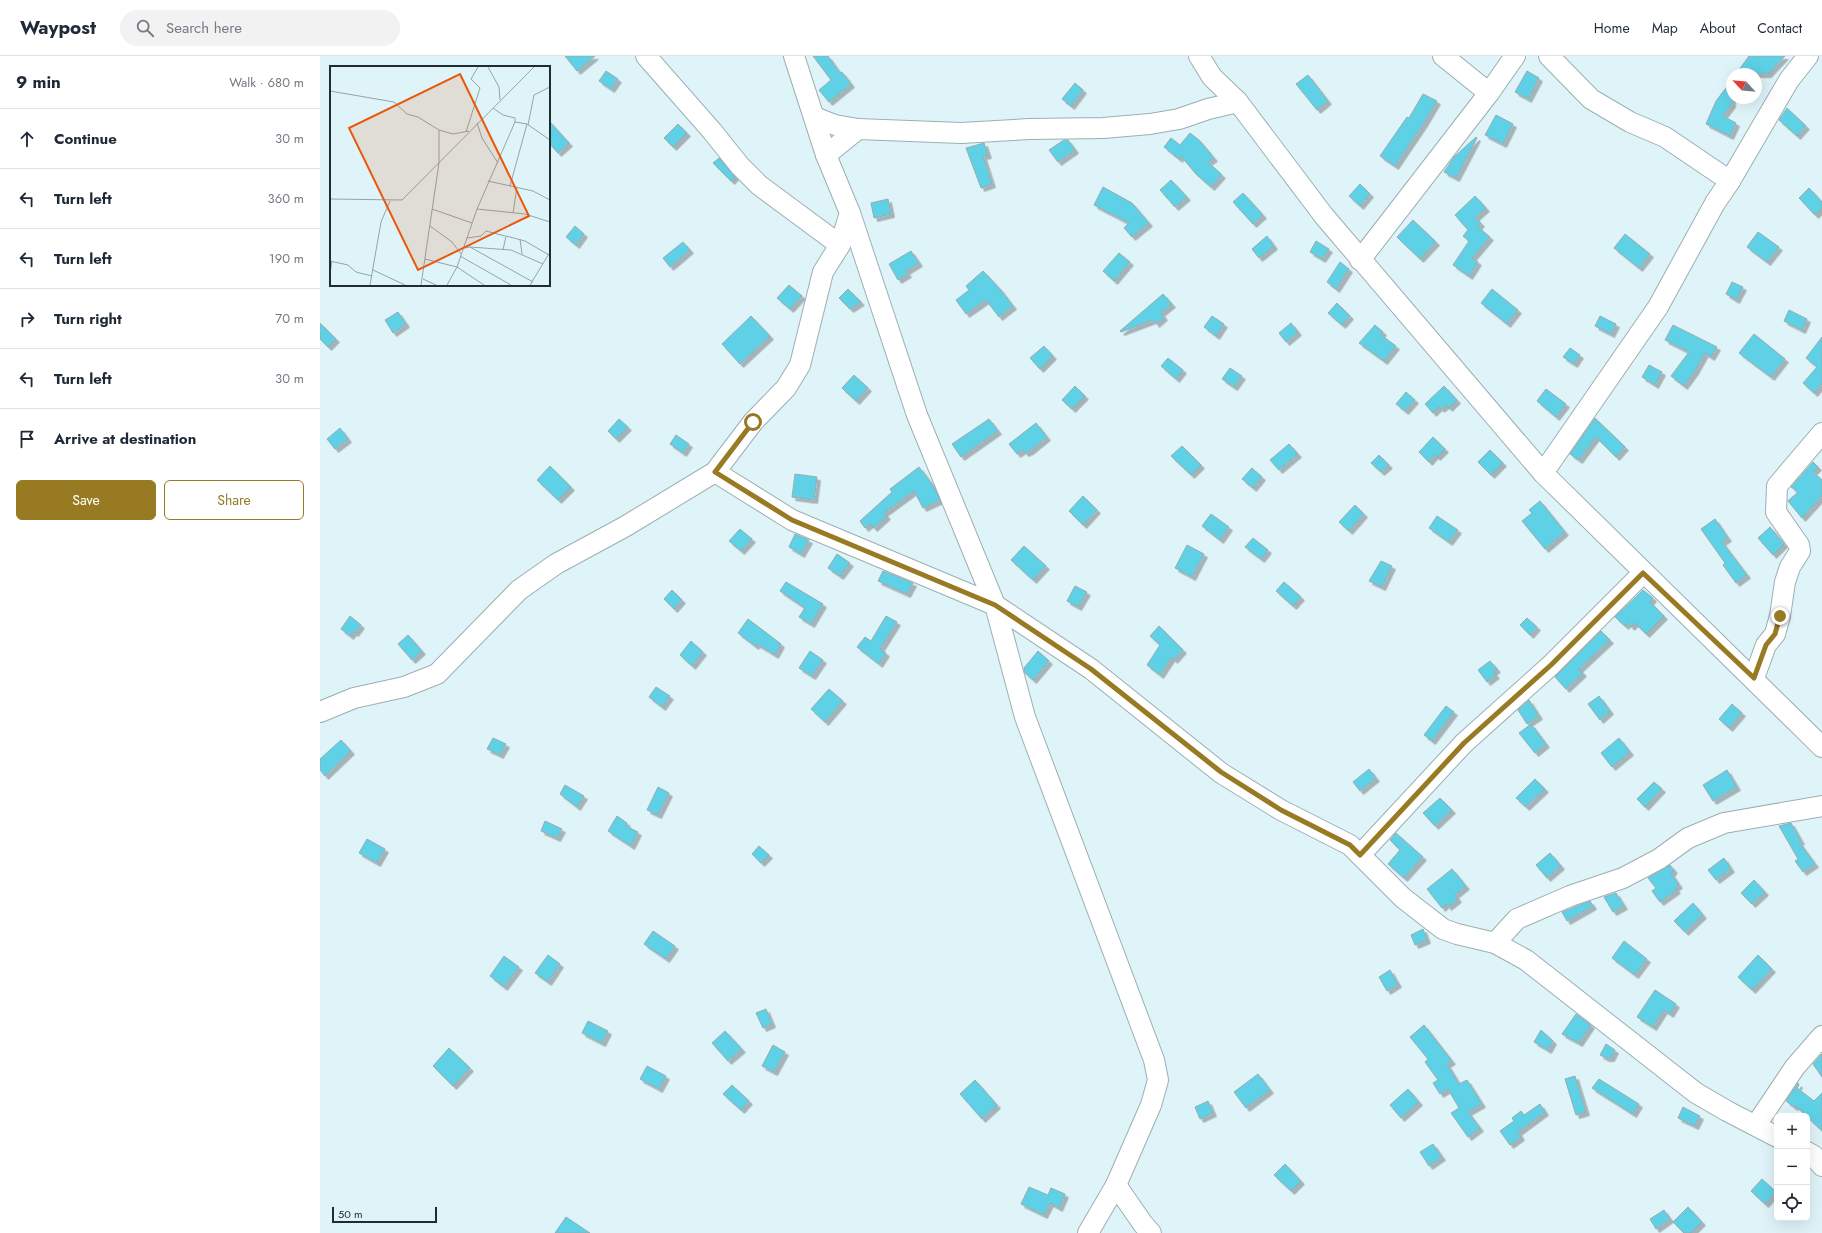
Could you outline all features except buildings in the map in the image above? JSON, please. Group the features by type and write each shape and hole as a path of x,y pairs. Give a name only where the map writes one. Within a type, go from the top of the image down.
{"street":[{"path":"646,56 712,131 740,166 759,185 840,245"},
{"path":"794,56 826,155 850,213 917,415 995,605 1025,717 1154,1060 1158,1080 1151,1105 1116,1185 1088,1233"},
{"path":"1199,56 1212,78 1238,102 1324,216 1360,260 1543,473 1643,573 1754,678 1822,746"},
{"path":"1443,56 1489,93"},
{"path":"1360,260 1489,93 1515,56"},
{"path":"1549,56 1592,99 1630,122 1665,137 1730,181"},
{"path":"1543,473 1658,307 1715,203 1730,181 1789,80 1808,56"},
{"path":"814,117 835,125 858,129 961,133 1029,129 1103,128 1179,119 1208,109 1238,102"},
{"path":"826,155 858,129"},
{"path":"320,712 354,698 404,687 437,674 519,590 556,564 626,526 715,472 753,422 786,388 800,365 822,272 840,245 850,213"},
{"path":"1754,678 1766,645 1775,634 1780,616 1785,582 1790,567 1800,551 1799,545 1776,512 1777,486 1822,433"},
{"path":"715,472 792,520 995,605 1091,669 1221,772 1281,810 1350,845 1403,898 1443,928 1457,934 1495,943 1526,960 1696,1093 1774,1135"},
{"path":"1360,855 1464,743 1551,665 1643,573"},
{"path":"1495,943 1517,919 1570,896 1623,878 1659,859 1688,838 1724,823 1822,806"},
{"path":"1756,1125 1795,1067 1822,1036"},
{"path":"1810,1154 1814,1156 1822,1166"},
{"path":"1116,1185 1151,1233"}],"route":[{"path":"753,422 715,472 792,520 995,605 1091,669 1221,772 1281,810 1350,845 1360,855 1464,743 1551,665 1643,573 1754,678 1766,645 1775,634 1780,616"}]}
